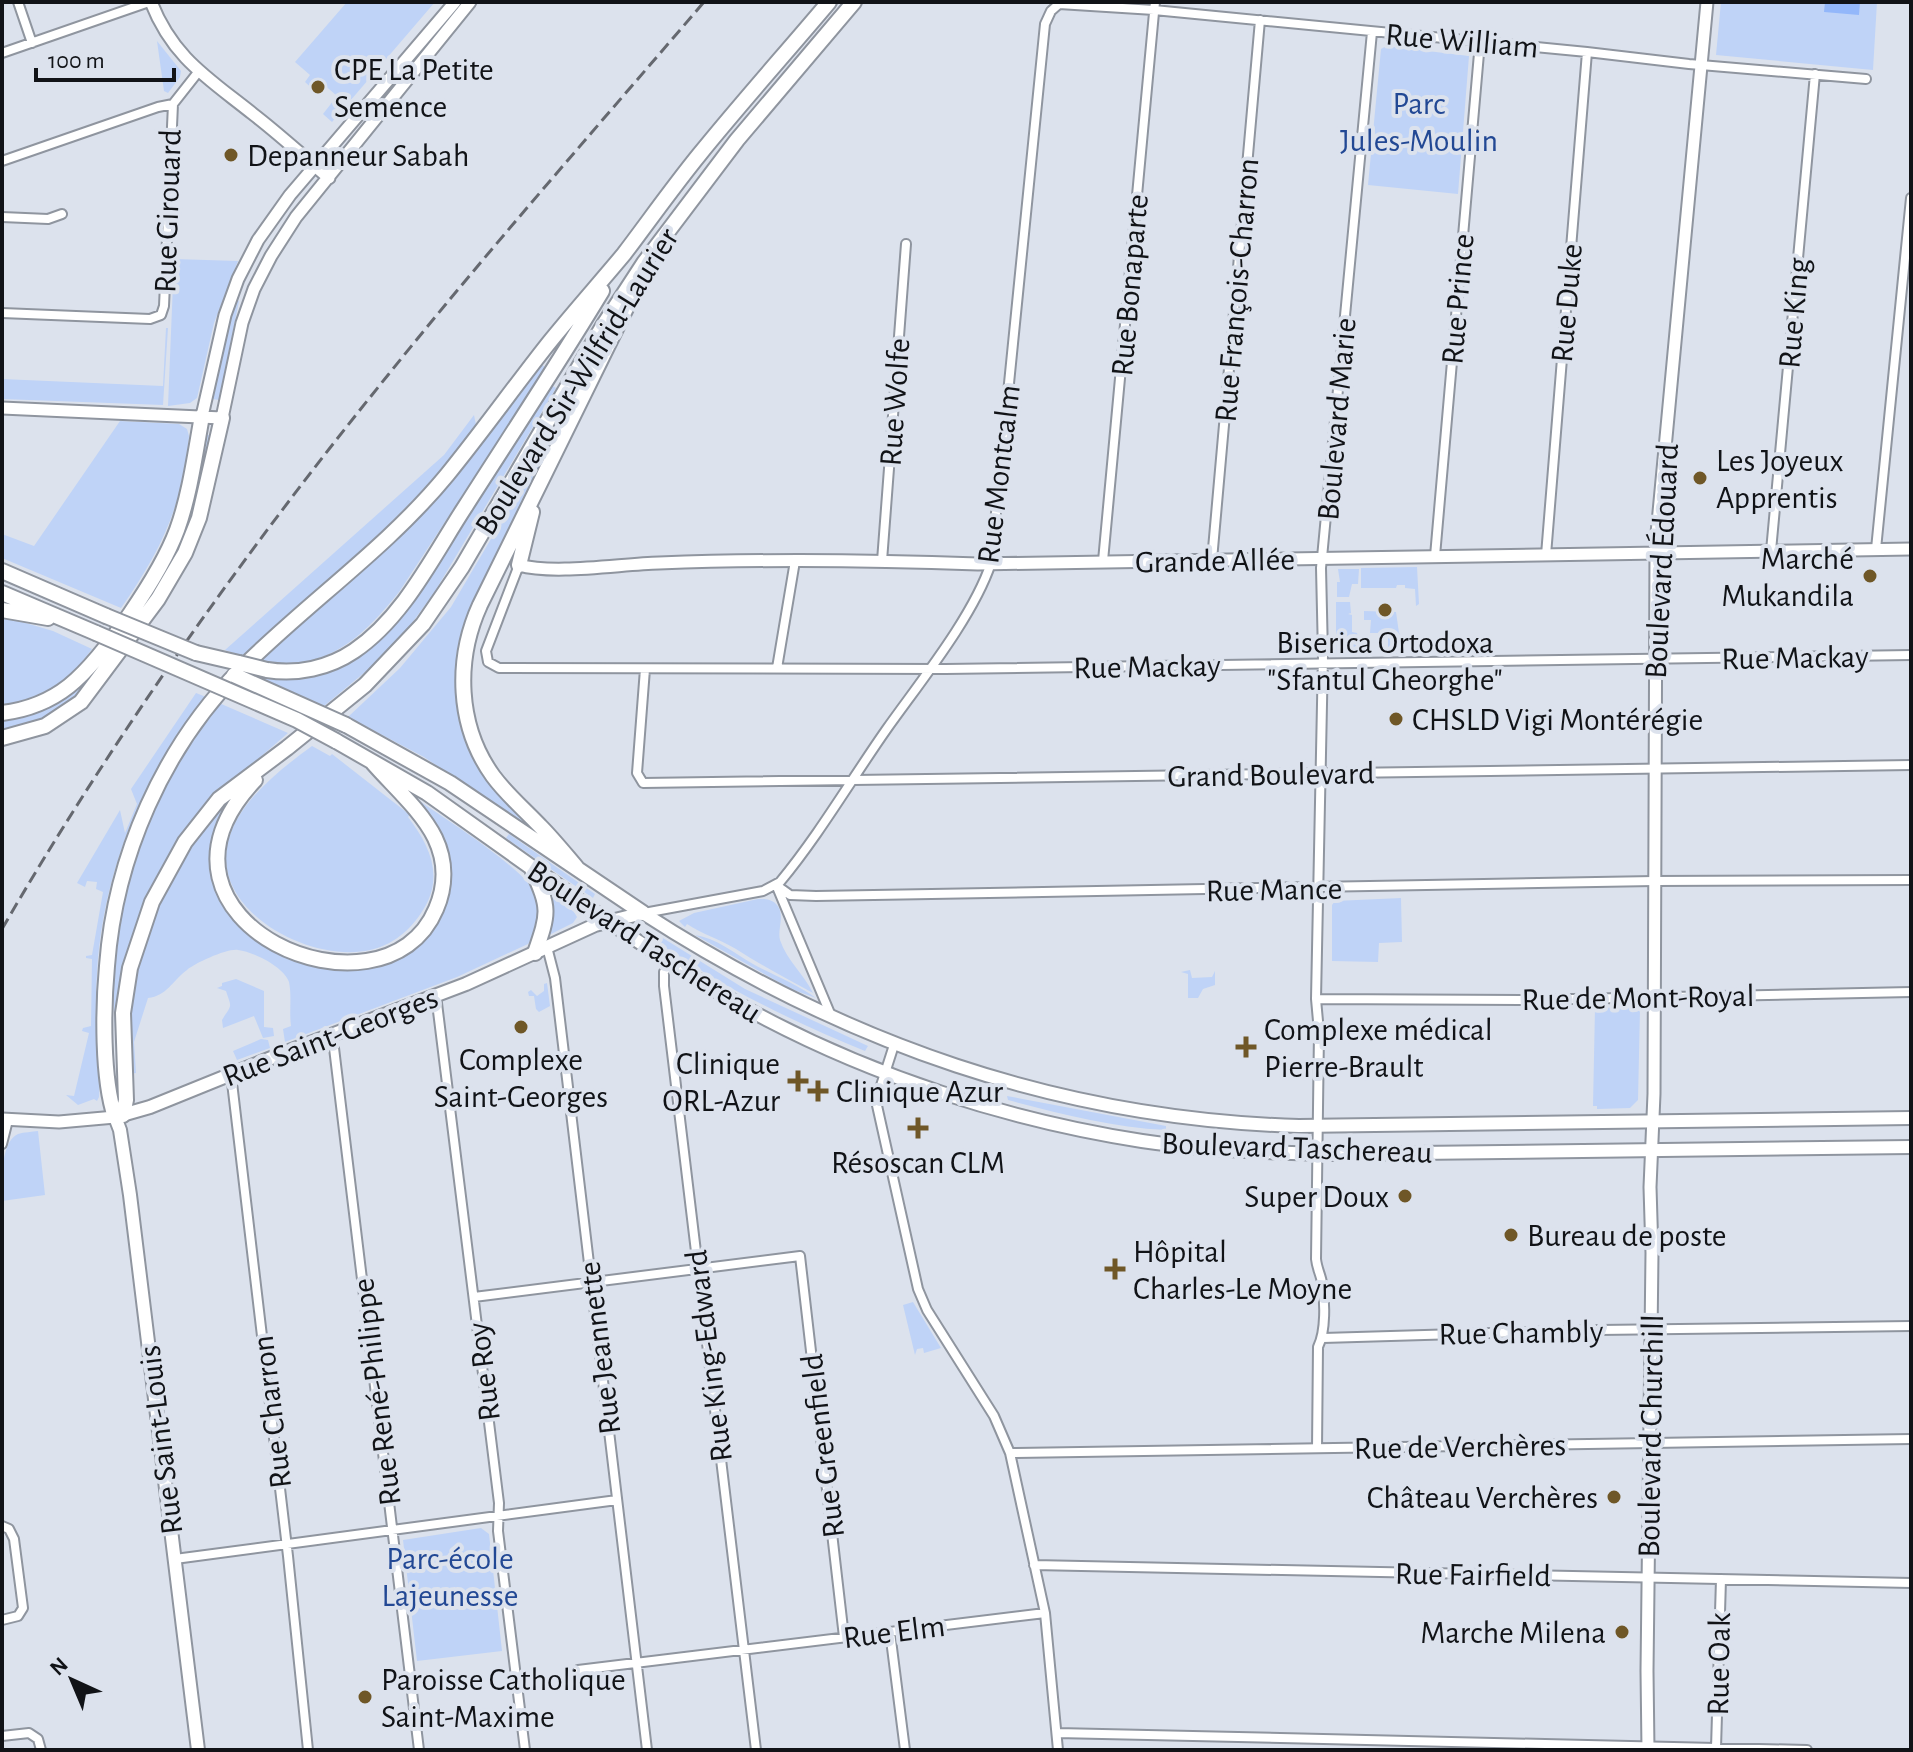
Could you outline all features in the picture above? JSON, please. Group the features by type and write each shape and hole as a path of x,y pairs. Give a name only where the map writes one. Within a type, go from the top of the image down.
{"highway":[{"name":"Boulevard Sir-Wilfrid-Laurier","path":"624,253 700,154 829,2"},
{"name":"Boulevard Sir-Wilfrid-Laurier","path":"287,748 379,672 431,614 656,245 743,133 854,2"},
{"path":"577,868 495,778 474,740 465,705 463,661 470,628 656,245"},
{"path":"196,653 267,670 303,671 329,664 354,651 384,624 425,569 564,354 624,253"},
{"path":"119,1121 110,1103 105,1018 110,932 121,880 134,842 173,758 204,712 239,671 428,497 624,253"},
{"path":"2,713 31,707 68,687 95,660 142,595 165,558 178,526 202,416"},
{"path":"2,738 45,726 81,702 158,599 181,561 196,527 222,418"},
{"path":"519,565 533,516 532,503"},
{"name":"Boulevard Taschereau","path":"2,571 196,653 234,675 346,725 438,776 643,913"},
{"name":"Boulevard Taschereau","path":"2,593 297,720 427,793 607,921"},
{"path":"2,610 72,622"},
{"path":"119,1121 126,1100 124,1002 133,957 152,902 185,842 212,807 287,748"},
{"path":"287,748 246,790 229,813 219,839 217,867 225,896 247,925 286,948 324,959 357,963 397,952 423,930 441,895 443,865 434,835 373,763"},
{"path":"532,869 547,911 541,950"}],"main road":[{"path":"150,2 167,36 199,71 329,178"},
{"path":"202,416 221,328 241,271 268,224 455,2"},
{"path":"2,408 222,418 242,323 254,289 285,233 470,2"},
{"name":"Boulevard Édouard","path":"1654,1122 1656,552 1707,2"},
{"name":"Grande Allée","path":"519,565 540,569 795,561 991,563 1911,549"},
{"name":"Rue Saint-Georges","path":"4,1120 119,1121 436,995 607,921 643,913"},
{"name":"Boulevard Taschereau","path":"643,913 734,970 832,1019 894,1045 1001,1081 1101,1105 1215,1121 1318,1126 1911,1118"},
{"name":"Boulevard Taschereau","path":"607,921 670,963 773,1022 884,1071 976,1103 1099,1133 1204,1148 1318,1154 1911,1147"},
{"name":"Rue Saint-Louis","path":"119,1121 198,1750"},
{"name":"Boulevard Churchill","path":"1648,1748 1651,1150 1654,1122"}],"street":[{"path":"18,2 32,43"},
{"path":"2,53 150,2"},
{"name":"Rue William","path":"1059,4 1154,6 1372,32 1866,79"},
{"name":"Rue Montcalm","path":"776,885 929,669 978,594 991,563 1045,24 1051,11 1059,4"},
{"name":"Rue Bonaparte","path":"1103,561 1154,6"},
{"name":"Rue François-Charron","path":"1212,560 1260,20"},
{"name":"Boulevard Marie","path":"1317,1448 1318,1347 1323,1338 1322,1280 1317,1271 1319,1032 1316,999 1323,558 1372,32"},
{"name":"Rue Prince","path":"1435,556 1480,42"},
{"name":"Rue Duke","path":"1546,555 1587,52"},
{"name":"Rue Girouard","path":"2,313 150,319 162,313 173,104 177,95 199,71"},
{"name":"Rue King","path":"1771,551 1815,74"},
{"path":"2,161 173,104"},
{"path":"1876,549 1911,198"},
{"path":"2,217 45,219 62,214"},
{"name":"Rue Wolfe","path":"882,561 906,244"},
{"path":"777,668 795,561"},
{"name":"Rue Mackay","path":"519,565 486,651 488,662 499,668 929,669 1911,655"},
{"name":"Grand Boulevard","path":"645,669 637,773 643,783 1911,765"},
{"name":"Rue Mance","path":"776,885 790,895 816,896 1654,881 1911,880"},
{"path":"643,913 763,891 776,885 832,1019"},
{"name":"Rue Jeannette","path":"541,950 555,978 647,1750"},
{"name":"Rue King-Edward","path":"670,963 664,972 664,986 756,1750"},
{"name":"Rue de Mont-Royal","path":"1316,999 1911,992"},
{"name":"Rue Roy","path":"436,995 525,1750"},
{"name":"Rue René-Philippe","path":"330,1035 419,1750"},
{"path":"894,1045 877,1095 877,1108 922,1301 994,1416 1010,1453 1045,1613 1058,1750"},
{"name":"Rue Charron","path":"231,1074 308,1750"},
{"path":"2,1144 4,1120"},
{"name":"Rue Greenfield","path":"698,1270 800,1256 844,1637"},
{"path":"474,1297 698,1270"},
{"name":"Rue Chambly","path":"1323,1338 1911,1326"},
{"name":"Rue de Verchères","path":"1010,1453 1911,1439"},
{"path":"175,1559 617,1500"},
{"path":"2,1526 9,1529 14,1539 23,1608 18,1616 2,1620"},
{"name":"Rue Fairfield","path":"1034,1565 1911,1583"},
{"name":"Rue Oak","path":"1716,1748 1721,1579"},
{"name":"Rue Elm","path":"578,1670 1045,1613"},
{"path":"890,1632 905,1750"},
{"path":"2,1736 29,1733 38,1739 41,1750"},
{"path":"1057,1733 1807,1750"}],"green space":[{"path":"347,2 435,2 332,122 323,114 337,96 322,83 315,91 305,82 310,75 295,62"},
{"path":"1721,2 1877,2 1873,70 1716,55"},
{"path":"157,41 181,71 168,93 164,91"},
{"name":"Parc Jules-Moulin","path":"1386,46 1469,56 1458,194 1368,185 1381,49"},
{"path":"174,259 238,261 214,323 197,398 190,403 168,406"},
{"path":"236,300 239,301 219,400 212,399 228,324"},
{"path":"166,328 163,405 2,399 2,379 163,386"},
{"path":"602,350 470,615 463,721 535,828 532,830 424,757 348,717 400,668 451,607"},
{"path":"541,364 546,368 399,592 370,625 355,638 321,658 281,664 258,661 376,556"},
{"path":"551,385 556,388 434,593 409,627 370,668 324,706 262,681 264,676 293,678 358,656"},
{"path":"474,415 476,425 444,466 369,543 242,656 225,650 444,455"},
{"path":"120,421 179,424 187,429 189,436 182,484 167,527 147,568 121,608 2,558 2,534 34,546"},
{"path":"205,434 212,436 192,523 171,566 138,616 155,584"},
{"path":"1417,567 1419,604 1416,606 1415,589 1405,588 1405,585 1361,588 1361,568"},
{"path":"1338,569 1359,569 1358,584 1352,584 1349,597 1337,597 1337,582 1340,582"},
{"path":"1336,602 1350,602 1351,613 1348,614 1352,615 1352,632 1363,637 1363,655 1336,653"},
{"path":"1364,611 1396,612 1399,633 1406,640 1405,654 1388,654 1388,633 1370,633 1371,620 1364,620"},
{"path":"2,616 53,631 92,649 73,672 54,688 2,708"},
{"path":"109,656 76,698 49,718 2,732 2,719 92,672"},
{"path":"196,693 206,697 163,758 145,792 117,863 107,900 97,974 99,1097 97,1101 94,1099 78,1105 66,1095 74,1096 89,1033 82,1031 91,1026 92,959 86,956 92,955 103,892 96,889 97,882 87,881 85,887 77,883 120,810 125,833 137,804 131,789"},
{"path":"219,703 288,733 229,784 166,863 118,1032 115,1031 113,957 125,888 135,855 180,760"},
{"path":"312,746 330,756 332,754 410,815 408,817 430,857 432,890 423,910 405,932 380,947 345,952 292,939 267,925 247,907 232,886 226,861 230,835 236,822 264,785"},
{"path":"421,802 507,863 535,891 541,903 541,913 528,944 457,977 285,1042 283,1029 291,1026 290,987 286,976 268,961 252,954 233,950 220,954 191,967 165,991 148,998 134,1042 136,1073 129,1074 128,1020 133,983 153,912 183,856 220,808 210,860 220,902 233,920 272,948 316,964 350,970 382,965 410,951 432,928 439,914 447,883 448,858 442,839 419,805"},
{"path":"509,834 595,894 593,898 506,838"},
{"path":"549,894 577,917 573,923 547,936"},
{"path":"1401,898 1402,942 1379,943 1378,962 1332,961 1332,905 1335,901"},
{"path":"758,899 772,901 779,908 780,940 813,993 730,945 687,924 685,927 679,921 694,913"},
{"path":"650,930 745,989 868,1046 865,1051 752,999 672,952 646,934"},
{"path":"695,935 718,943 816,998 791,989"},
{"path":"1190,970 1192,978 1212,977 1215,971 1215,985 1203,989 1198,998 1188,998 1188,974 1181,972"},
{"path":"236,979 264,991 264,1027 273,1028 274,1036 263,1038 254,1016 223,1028 222,1020 230,1004 226,991 217,988"},
{"path":"547,983 550,1006 539,1012 534,996 529,996 528,992 531,990 537,996 544,991 544,984"},
{"path":"1638,1007 1638,1100 1630,1108 1597,1109 1593,1106 1595,1008"},
{"path":"261,1039 268,1040 270,1048 237,1060 233,1051"},
{"path":"1007,1096 1166,1126 1166,1130 1086,1119 1008,1100"},
{"path":"38,1131 45,1195 2,1201 3,1164 8,1145 18,1134"},
{"path":"913,1302 941,1348 924,1353 923,1348 917,1349 915,1355 903,1305"},
{"name":"Parc-école Lajeunesse","path":"481,1528 489,1534 502,1651 417,1661 403,1540"}],"water":[{"path":"1825,2 1860,2 1859,15 1824,12"}],"railway":[{"path":"2,929 45,856 137,714 184,644 284,508 388,375 544,187 704,2"}],"place":[{"name":"CPE La Petite Semence","path":"318,87"},
{"name":"Depanneur Sabah","path":"231,155"},
{"name":"Les Joyeux Apprentis","path":"1700,478"},
{"name":"Marché Mukandila","path":"1870,576"},
{"name":"Biserica Ortodoxa \"Sfantul Gheorghe\"","path":"1385,610"},
{"name":"CHSLD Vigi Montérégie","path":"1396,719"},
{"name":"Complexe Saint-Georges","path":"521,1027"},
{"name":"Complexe médical Pierre-Brault","path":"1246,1047"},
{"name":"Clinique ORL-Azur","path":"798,1081"},
{"name":"Clinique Azur","path":"818,1091"},
{"name":"Résoscan CLM","path":"918,1128"},
{"name":"Super Doux","path":"1405,1196"},
{"name":"Bureau de poste","path":"1511,1235"},
{"name":"Hôpital Charles-Le Moyne","path":"1115,1269"},
{"name":"Château Verchères","path":"1614,1497"},
{"name":"Marche Milena","path":"1622,1632"},
{"name":"Paroisse Catholique Saint-Maxime","path":"365,1697"}]}
